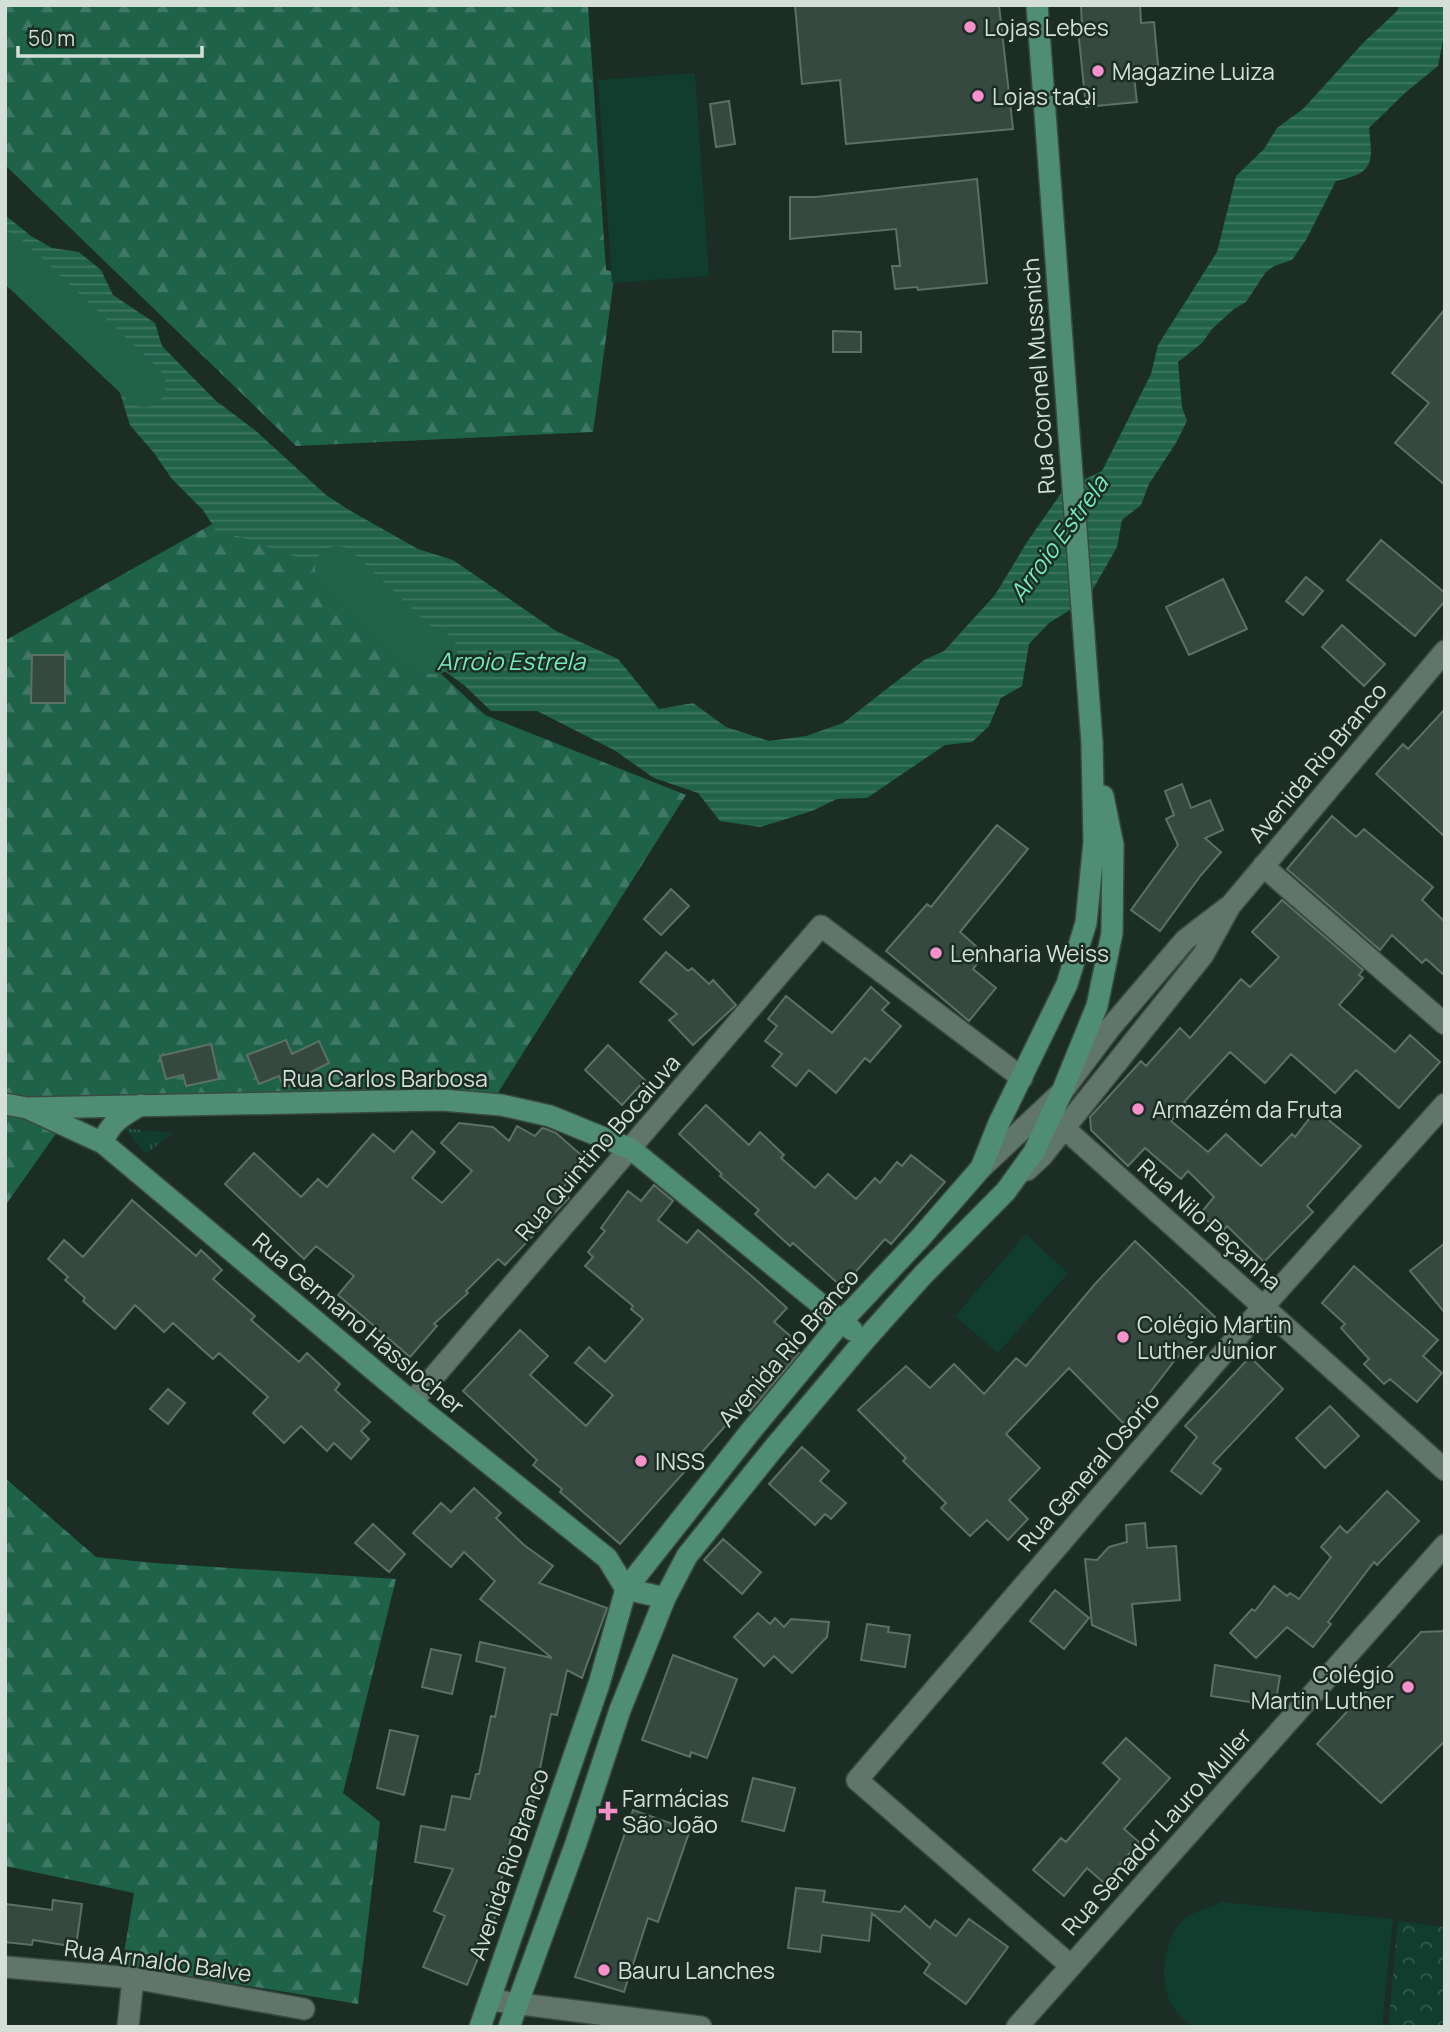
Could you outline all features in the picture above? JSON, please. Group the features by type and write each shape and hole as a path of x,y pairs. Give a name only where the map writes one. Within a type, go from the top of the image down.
{"main road":[{"name":"Rua Coronel Mussnich","path":"981,1168 999,1123 1067,984 1086,923 1094,842 1092,739 1037,5"},
{"name":"Rua Coronel Mussnich","path":"1006,1191 1034,1152 1062,1092 1097,1006 1112,933 1113,845 1092,739"},
{"name":"Rua Carlos Barbosa","path":"27,1108 442,1100 501,1105 550,1116 631,1149 864,1341"},
{"name":"Rua Germano Hasslocher","path":"5,1104 27,1108 103,1143 412,1402 607,1558 626,1589"},
{"path":"103,1143 120,1116 143,1104"},
{"name":"Avenida Rio Branco","path":"480,2027 599,1684 626,1589 842,1321 981,1168"},
{"name":"Avenida Rio Branco","path":"509,2027 576,1843 620,1710 665,1598 687,1556 772,1449 864,1341 922,1276 1006,1191"},
{"path":"626,1589 665,1598"}],"street":[{"name":"Avenida Rio Branco","path":"1006,1191 1042,1156 1065,1128 1203,955 1230,906 1445,651"},
{"path":"1263,866 1445,1024"},
{"name":"Avenida Rio Branco","path":"981,1168 1062,1092 1110,1028 1185,940 1230,906"},
{"name":"Rua Quintino Bocaiuva","path":"412,1402 821,926 1022,1078"},
{"name":"Rua General Osorio","path":"1071,1966 857,1780 1263,1307 1445,1104"},
{"name":"Rua Nilo Peçanha","path":"1065,1128 1445,1470"},
{"name":"Rua Senador Lauro Muller","path":"1017,2027 1445,1545"},
{"name":"Rua Arnaldo Balve","path":"5,1967 133,1978 303,2009"},
{"path":"128,2027 133,1978"},
{"path":"490,2000 701,2027"}],"green space":[{"path":"5,5 588,5 606,270 615,272 593,432 296,446 5,165"},
{"path":"695,73 709,276 612,283 598,80"},
{"path":"255,500 485,715 686,795 494,1099 34,1102 5,1097 6,640"},
{"path":"5,1116 62,1125 5,1206"},
{"path":"124,1128 172,1133 146,1154"},
{"path":"1026,1234 1068,1273 998,1353 955,1316"},
{"path":"5,1478 96,1557 396,1579 343,1793 380,1822 358,2004 122,1965 134,1893 5,1866"},
{"path":"1223,1902 1393,1919 1382,2027 1193,2027 1177,2013 1168,1998 1164,1975 1167,1950 1176,1928 1183,1920"},
{"path":"1398,1921 1445,1927 1445,2027 1388,2027"}],"water":[{"name":"Arroio Estrela","path":"1400,5 1445,5 1445,30 1438,66 1369,128 1371,150 1368,165 1358,174 1336,181 1306,240 1292,260 1266,272 1246,302 1234,309 1212,329 1202,343 1178,362 1182,407 1187,421 1149,484 1141,505 1122,520 1117,547 1092,591 1070,610 1049,623 1029,644 1022,686 1001,698 989,726 972,742 945,745 867,798 837,799 812,811 760,827 720,821 698,793 654,778 614,750 537,711 491,711 465,686 413,648 386,613 325,567 241,537 217,532 203,510 172,479 130,425 110,361 93,330 64,321 5,285 5,215 31,236 52,248 79,252 101,270 113,295 155,323 162,346 215,400 256,431 326,495 349,510 418,549 453,560 556,631 618,659 659,709 693,703 726,727 769,741 806,736 843,723 924,660 944,651 995,595 1064,489 1102,471 1151,374 1158,345 1217,252 1236,176 1264,149 1277,128 1303,109"}],"building":[{"path":"795,5 999,5 1013,129 846,144 840,80 802,84"},
{"path":"1081,5 1140,5 1141,23 1154,22 1158,65 1133,68 1137,102 1086,107 1078,29 1082,29"},
{"path":"729,101 735,144 716,147 710,104"},
{"path":"977,179 987,283 918,290 917,287 895,289 892,266 900,266 896,229 790,239 790,197 816,197"},
{"path":"1445,309 1445,485 1395,443 1429,403 1392,373"},
{"path":"833,331 861,332 861,352 833,352"},
{"path":"1381,540 1445,593 1445,601 1415,636 1347,580"},
{"path":"1306,577 1323,591 1303,615 1286,601"},
{"path":"1223,579 1247,629 1189,655 1166,607"},
{"path":"1342,625 1385,664 1364,686 1322,647"},
{"path":"32,655 65,655 65,703 31,703"},
{"path":"1445,709 1445,837 1376,774 1403,744 1408,749"},
{"path":"1182,784 1191,808 1210,800 1223,830 1205,838 1221,852 1160,931 1131,910 1178,845 1166,819 1174,815 1165,791"},
{"path":"1332,816 1356,837 1364,829 1433,887 1422,900 1445,922 1445,976 1426,959 1422,963 1392,935 1380,950 1287,869"},
{"path":"997,825 1028,849 960,932 985,954 973,969 996,988 969,1021 886,951 927,904 931,907"},
{"path":"671,889 689,906 661,935 644,919"},
{"path":"1282,900 1363,970 1359,975 1363,978 1339,1005 1395,1052 1410,1035 1440,1062 1399,1108 1356,1070 1335,1093 1291,1054 1265,1083 1230,1052 1184,1102 1187,1104 1171,1121 1208,1152 1226,1134 1261,1166 1292,1134 1295,1137 1316,1110 1361,1146 1307,1206 1313,1212 1264,1262 1227,1226 1221,1233 1200,1214 1214,1197 1188,1171 1181,1179 1145,1148 1128,1166 1091,1130 1090,1117 1141,1061 1146,1066 1180,1028 1190,1038 1241,979 1250,987 1279,957 1252,932"},
{"path":"666,952 688,971 692,968 709,984 713,980 736,1005 693,1045 669,1020 677,1014 640,982"},
{"path":"871,987 889,1003 882,1010 901,1026 870,1062 865,1058 836,1093 809,1070 796,1086 772,1066 782,1054 765,1041 777,1026 768,1019 786,996 832,1033"},
{"path":"286,1040 292,1054 319,1041 329,1063 301,1077 302,1081 284,1088 279,1076 259,1084 247,1055"},
{"path":"211,1044 219,1079 186,1086 183,1075 166,1079 160,1056"},
{"path":"608,1045 645,1080 622,1105 585,1070"},
{"path":"706,1105 749,1145 760,1132 784,1155 781,1158 815,1188 828,1174 856,1199 875,1178 880,1183 897,1162 902,1166 911,1155 945,1182 891,1244 885,1239 842,1287 793,1243 790,1246 755,1214 759,1210 720,1176 722,1174 679,1134"},
{"path":"459,1123 493,1127 509,1141 517,1126 535,1136 542,1128 546,1129 556,1133 587,1160 561,1190 569,1198 505,1265 498,1259 466,1291 468,1293 434,1324 437,1326 410,1357 338,1295 354,1276 316,1246 304,1259 225,1184 254,1153 301,1197 318,1179 327,1187 373,1134 394,1152 412,1131 435,1152 412,1178 442,1203 472,1171 441,1143"},
{"path":"654,1185 673,1201 658,1220 687,1243 698,1230 755,1279 787,1308 774,1322 800,1344 795,1350 799,1353 750,1411 744,1405 620,1544 560,1492 562,1489 533,1465 537,1460 463,1391 520,1330 548,1356 530,1375 586,1426 613,1395 575,1363 589,1347 605,1362 643,1319 631,1309 633,1306 585,1266 593,1257 588,1252 605,1231 601,1228 628,1191 641,1201"},
{"path":"132,1200 196,1256 201,1250 222,1270 213,1279 255,1316 251,1320 299,1362 307,1353 340,1384 335,1390 370,1422 361,1431 369,1439 351,1459 334,1443 327,1451 301,1426 284,1443 253,1413 268,1397 219,1353 213,1359 173,1323 164,1332 135,1305 115,1329 83,1301 85,1298 65,1280 68,1277 48,1259 64,1240 83,1257"},
{"path":"1135,1241 1215,1317 1175,1360 1125,1425 1069,1368 1006,1434 1040,1468 1009,1500 1028,1519 1008,1540 987,1520 970,1536 941,1508 946,1503 903,1461 906,1458 858,1410 906,1366 930,1388 954,1364 984,1394 1016,1358 1026,1366"},
{"path":"1445,1243 1445,1313 1410,1271"},
{"path":"1354,1266 1438,1340 1423,1356 1442,1373 1417,1402 1390,1379 1384,1384 1364,1364 1369,1359 1341,1328 1345,1324 1322,1303"},
{"path":"1250,1357 1283,1389 1213,1463 1221,1469 1201,1494 1171,1471 1197,1437 1185,1426"},
{"path":"168,1389 185,1403 168,1424 150,1409"},
{"path":"1330,1406 1359,1436 1325,1468 1296,1438"},
{"path":"802,1447 829,1471 820,1481 846,1503 831,1519 825,1514 815,1525 769,1484"},
{"path":"474,1488 501,1513 496,1518 524,1545 553,1566 539,1583 607,1608 582,1678 567,1670 557,1715 551,1714 528,1828 514,1825 496,1903 500,1905 467,1985 423,1967 445,1916 434,1911 453,1869 415,1862 421,1826 445,1830 452,1796 470,1799 476,1774 479,1774 491,1716 495,1717 505,1668 476,1661 480,1642 552,1658 480,1599 495,1581 464,1552 451,1567 413,1533 441,1503 451,1512"},
{"path":"1387,1491 1419,1521 1377,1565 1374,1562 1328,1622 1331,1624 1313,1647 1287,1627 1256,1658 1230,1633 1252,1609 1255,1611 1274,1586 1287,1596 1290,1593 1299,1599 1331,1557 1321,1547 1340,1526 1347,1533"},
{"path":"1145,1523 1147,1548 1176,1546 1180,1600 1132,1604 1136,1645 1092,1625 1085,1559 1097,1560 1109,1547 1127,1542 1126,1525"},
{"path":"373,1524 405,1554 389,1572 355,1543"},
{"path":"723,1539 761,1572 742,1594 704,1560"},
{"path":"1055,1590 1089,1618 1064,1649 1030,1621"},
{"path":"758,1613 770,1624 775,1618 784,1627 791,1619 829,1622 827,1637 792,1673 774,1656 764,1666 734,1637"},
{"path":"867,1624 889,1627 888,1632 910,1635 905,1667 861,1660"},
{"name":"Colégio Martin Luther","path":"1445,1631 1445,1741 1381,1803 1317,1744 1421,1632"},
{"path":"431,1649 461,1655 452,1694 422,1687"},
{"path":"673,1655 737,1679 707,1758 691,1752 690,1757 642,1740"},
{"path":"1215,1665 1280,1676 1275,1706 1211,1696"},
{"path":"390,1730 418,1736 404,1795 377,1788"},
{"path":"1126,1738 1170,1778 1124,1829 1139,1842 1104,1883 1087,1868 1064,1896 1033,1870 1061,1838 1066,1842 1120,1779 1103,1763"},
{"path":"753,1778 795,1788 784,1831 742,1821"},
{"path":"633,1810 690,1830 658,1922 648,1918 624,1992 575,1977"},
{"path":"796,1888 825,1891 823,1902 900,1912 905,1906 930,1928 935,1920 956,1936 969,1919 1008,1947 966,2004 924,1973 930,1964 872,1913 869,1941 822,1935 820,1952 788,1948"},
{"path":"53,1900 82,1904 76,1947 33,1940 32,1945 5,1942 5,1904 52,1910"}],"waterway":[{"name":"Arroio Estrela","path":"5,254 144,385"},
{"name":"Arroio Estrela","path":"337,568 416,643 435,652"}],"place":[{"name":"Lojas Lebes","path":"970,27"},
{"name":"Magazine Luiza","path":"1098,71"},
{"name":"Lojas taQi","path":"978,96"},
{"name":"Lenharia Weiss","path":"936,953"},
{"name":"Armazém da Fruta","path":"1138,1109"},
{"name":"Colégio Martin Luther Júnior","path":"1123,1337"},
{"name":"INSS","path":"641,1461"},
{"name":"Colégio Martin Luther","path":"1408,1687"},
{"name":"Farmácias São João","path":"608,1811"},
{"name":"Bauru Lanches","path":"604,1970"}]}
